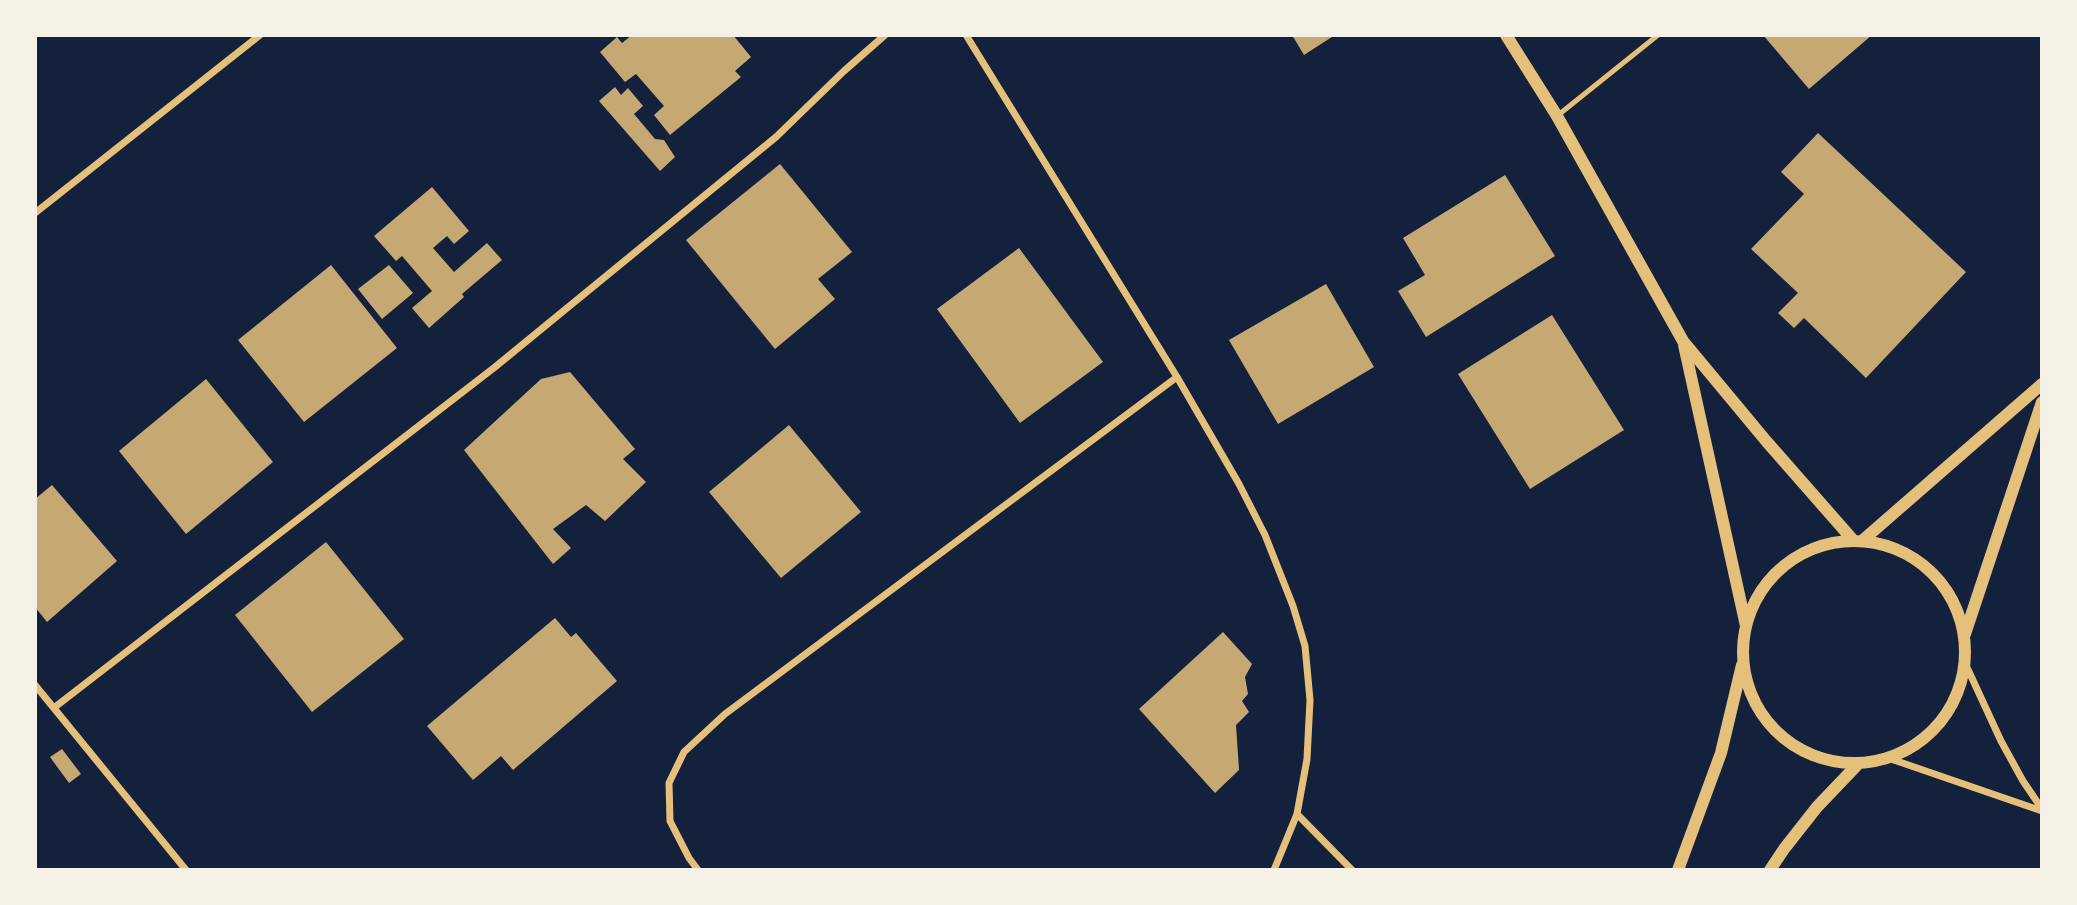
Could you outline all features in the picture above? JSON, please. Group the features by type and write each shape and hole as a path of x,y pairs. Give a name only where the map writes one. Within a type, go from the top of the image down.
{"street":[{"path":"35,213 260,35"},
{"path":"55,707 505,358 776,137 885,35"},
{"path":"966,35 1177,377 1239,484 1265,536 1293,606 1305,646 1310,699 1307,759 1297,814 1275,870"},
{"path":"1506,35 1557,117 1683,341 1767,442 1858,540"},
{"path":"1678,870 1720,753 1743,661 1746,626 1683,341"},
{"path":"698,870 670,821 669,783 684,752 725,714 1177,377"},
{"path":"1858,540 2042,384"},
{"path":"1743,661 1751,694 1768,723 1793,746 1825,759 1859,763 1888,758 1917,744 1941,722 1957,694 1965,663 1965,634 2042,402"},
{"path":"1746,626 1760,592 1784,565 1817,546 1858,540 1899,549 1930,569 1953,599 1965,634"},
{"path":"1965,663 2001,741 2022,781 2042,810"},
{"path":"35,685 186,870"},
{"path":"1888,758 2042,810"},
{"path":"1770,870 1818,807 1859,763"},
{"path":"1297,814 1352,870"}],"lane":[{"path":"1557,117 1658,35"}],"building":[{"path":"632,35 733,35 751,57 735,71 741,77 670,135 654,115 664,106 636,74 625,82 600,52 617,37 622,43"},
{"path":"1292,35 1335,35 1304,55"},
{"path":"1763,35 1872,35 1809,89"},
{"path":"615,87 621,95 628,88 643,106 634,114 655,139 664,140 675,157 660,171 599,101"},
{"path":"1818,133 1966,272 1866,378 1804,318 1794,328 1778,313 1798,293 1751,249 1804,194 1781,172"},
{"path":"780,164 852,252 818,279 835,299 775,349 686,240"},
{"path":"1505,175 1555,256 1426,337 1398,291 1425,275 1403,238"},
{"path":"432,187 469,231 454,244 447,236 433,248 454,272 487,243 502,260 462,294 464,297 429,328 412,308 432,291 402,256 396,261 374,236"},
{"path":"1019,248 1103,362 1020,423 937,309"},
{"path":"331,265 397,348 304,422 238,340"},
{"path":"389,265 413,293 382,319 358,289"},
{"path":"1326,284 1374,367 1278,424 1229,340"},
{"path":"1552,315 1624,430 1530,489 1458,374"},
{"path":"570,372 635,449 623,459 646,482 605,521 586,505 553,529 571,548 553,564 464,450 541,379"},
{"path":"206,379 273,462 186,534 119,451"},
{"path":"789,425 861,512 781,578 709,492"},
{"path":"52,485 117,561 47,622 35,607 35,499"},
{"path":"326,542 404,639 312,712 235,615"},
{"path":"555,618 571,637 576,633 617,681 513,770 501,756 473,780 427,726"},
{"path":"1223,632 1252,664 1245,677 1248,694 1242,701 1249,712 1236,725 1239,770 1215,793 1139,709"},
{"path":"62,749 81,774 69,783 50,757"}]}
